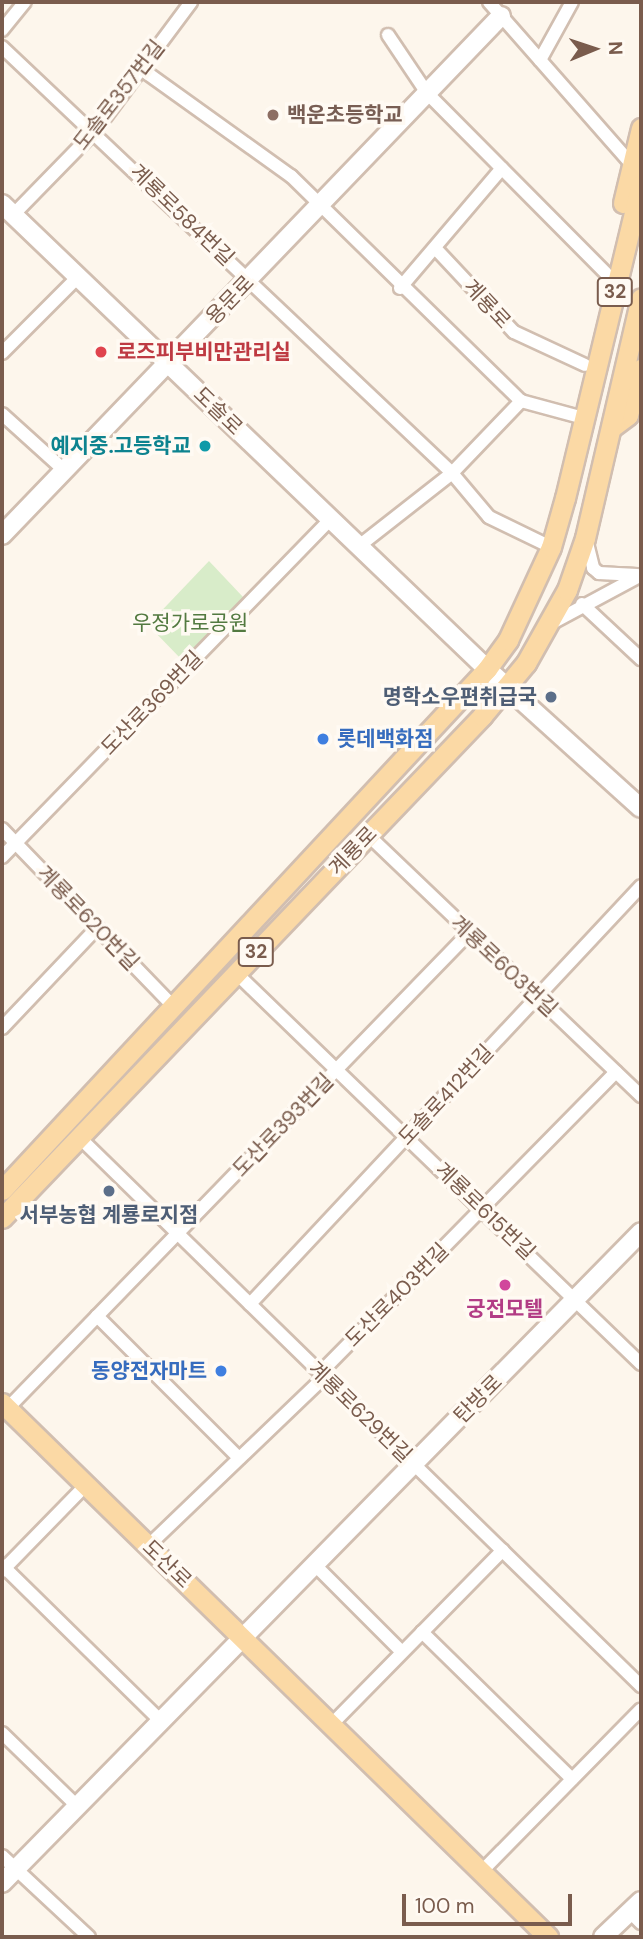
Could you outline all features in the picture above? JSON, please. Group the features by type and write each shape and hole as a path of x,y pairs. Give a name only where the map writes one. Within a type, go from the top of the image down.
{"main road":[{"name":"계룡로","path":"586,410 582,384 585,365 641,128"},
{"name":"계룡로","path":"2,1190 487,668 508,640 551,547 641,184"},
{"name":"계룡로","path":"2,1219 510,685 567,590 585,538 641,298"},
{"name":"계룡로","path":"611,428 628,415 641,369"},
{"name":"도산로","path":"5,1406 548,1937"}],"street":[{"path":"2,30 25,2"},
{"path":"489,2 632,165"},
{"path":"540,60 572,2"},
{"name":"도솔로357번길","path":"7,209 95,131 186,4"},
{"name":"용문로","path":"2,535 501,16"},
{"path":"388,36 427,93 606,273"},
{"name":"계룡로584번길","path":"2,47 95,131 452,473 489,517 551,547"},
{"path":"140,68 291,176 400,288 521,401 586,410"},
{"path":"400,288 502,168"},
{"name":"도솔로","path":"7,209 487,668 510,685 641,808"},
{"name":"계룡로","path":"435,248 514,332 585,365"},
{"path":"2,353 78,277"},
{"path":"359,546 452,473 521,401"},
{"path":"2,414 65,471"},
{"name":"도산로369번길","path":"2,856 331,519"},
{"path":"585,538 593,568 599,573 641,574"},
{"path":"547,625 641,574"},
{"path":"582,604 641,659"},
{"name":"계룡로620번길","path":"2,829 174,1007"},
{"name":"계룡로603번길","path":"368,835 641,1096"},
{"name":"도솔로412번길","path":"250,1304 641,886"},
{"path":"2,1028 98,927"},
{"name":"도산로393번길","path":"5,1406 97,1316 469,933"},
{"name":"계룡로615번길","path":"236,974 338,1068 641,1364"},
{"name":"도산로403번길","path":"148,1546 323,1378 325,1368 616,1072"},
{"name":"계룡로629번길","path":"79,1137 641,1686"},
{"name":"탄방로","path":"2,1883 641,1233"},
{"path":"97,1316 239,1458"},
{"path":"86,1485 3,1568 160,1720"},
{"path":"331,1725 503,1550"},
{"path":"314,1564 402,1652"},
{"path":"422,1632 572,1779"},
{"path":"481,1872 641,1709"},
{"path":"2,1733 77,1806"},
{"path":"2,1856 89,1937"},
{"path":"603,1937 637,1912"}],"green space":[{"name":"우정가로공원","path":"209,561 243,597 243,611 195,659 184,662 148,625"}],"place":[{"name":"백운초등학교","path":"273,115"},
{"name":"로즈피부비만관리실","path":"101,352"},
{"name":"예지중.고등학교","path":"205,446"},
{"name":"명학소우편취급국","path":"551,697"},
{"name":"롯데백화점","path":"323,739"},
{"name":"서부농협 계룡로지점","path":"109,1191"},
{"name":"궁전모텔","path":"505,1285"},
{"name":"동양전자마트","path":"221,1371"}]}
